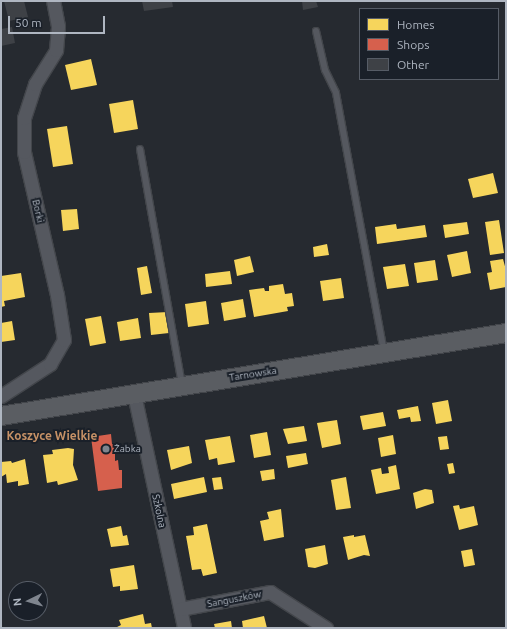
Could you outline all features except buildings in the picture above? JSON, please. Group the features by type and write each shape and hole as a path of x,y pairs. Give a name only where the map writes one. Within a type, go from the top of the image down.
{"street":[{"name":"Borki","path":"1,396 50,364 64,340 57,295 24,152 24,118 35,84 56,50 58,26 53,1"},
{"name":"Tarnowska","path":"1,416 182,385 506,334"},
{"name":"Szkolna","path":"134,394 184,628"},
{"name":"Sanguszków","path":"180,609 270,592 326,628"}],"lane":[{"path":"316,32 325,70 336,92 384,353"},
{"path":"140,149 182,385"}],"place":[{"name":"Żabka","path":"106,449"}],"district":[{"name":"Koszyce Wielkie","path":"52,436"}]}
